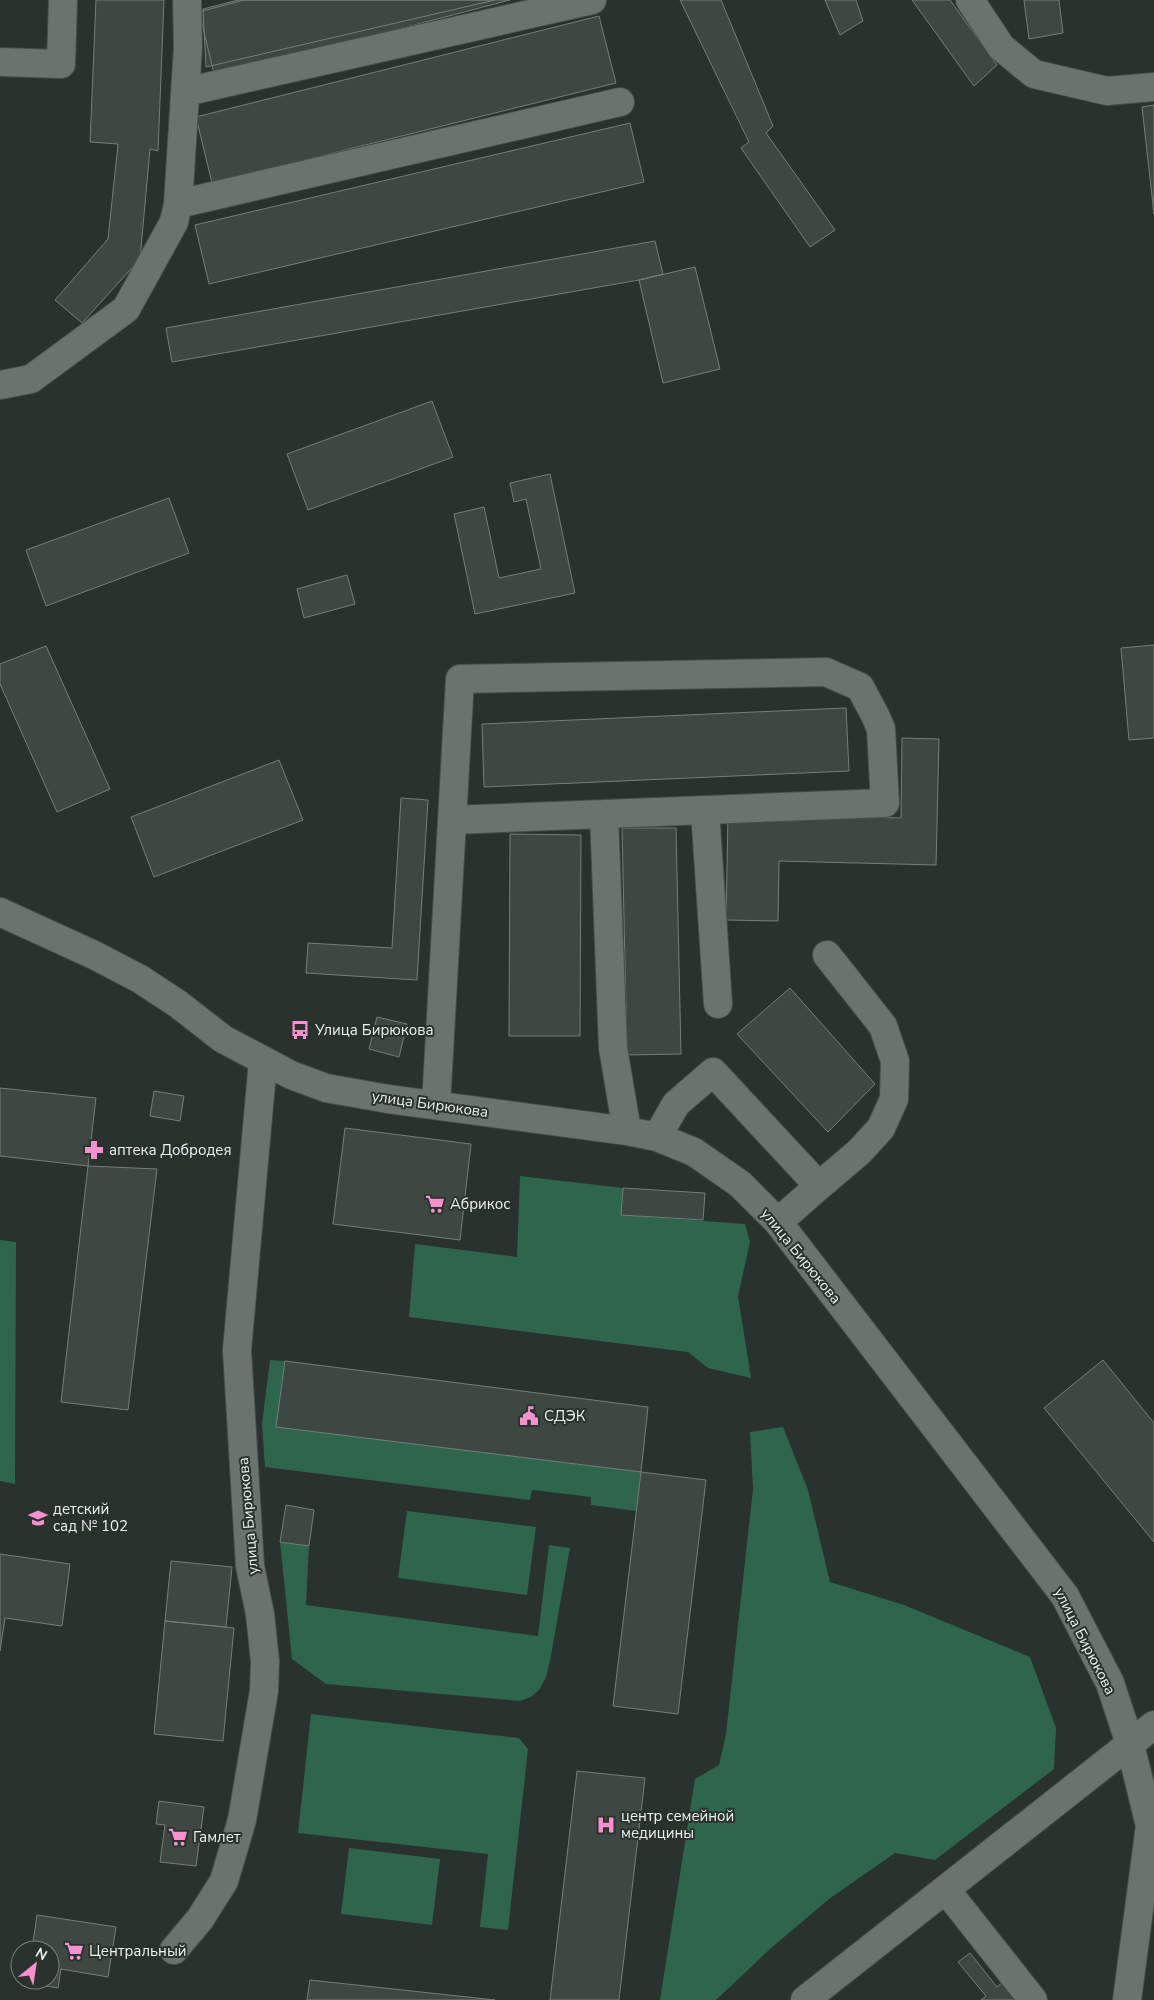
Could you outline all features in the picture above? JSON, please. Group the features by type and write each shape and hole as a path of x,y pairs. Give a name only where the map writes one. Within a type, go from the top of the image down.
{"street":[{"path":"0,62 61,64 63,0"},
{"path":"0,385 31,379 126,309 174,222 178,204 188,47 187,0"},
{"path":"185,92 592,0"},
{"path":"970,0 1001,47 1034,74 1107,91 1154,87"},
{"path":"178,204 620,102"},
{"path":"436,1105 452,820 460,679 826,672 860,687 881,728 885,803 452,820"},
{"path":"705,810 718,1004"},
{"path":"604,814 613,1048 627,1131"},
{"name":"улица Бирюкова","path":"0,912 94,955 140,979 178,1004 223,1040 291,1075 326,1088 627,1131 657,1137 694,1152 740,1184 778,1222 1065,1596 1110,1683 1130,1744 1150,1826 1149,1870 1127,2000"},
{"path":"778,1222 859,1152 881,1128 894,1098 895,1061 883,1026 827,955"},
{"name":"улица Бирюкова","path":"174,1950 200,1919 224,1881 242,1820 264,1691 265,1661 260,1614 250,1566 237,1350 263,1061"},
{"path":"657,1137 676,1104 713,1072 819,1186"},
{"path":"805,2000 1154,1725"},
{"path":"946,1890 1034,2000"}],"green space":[{"path":"520,1176 623,1188 622,1215 745,1224 750,1242 738,1296 751,1378 708,1368 688,1352 409,1317 415,1244 517,1257"},
{"path":"0,1240 16,1242 15,1484 0,1481"},
{"path":"270,1360 285,1361 277,1427 641,1472 636,1511 591,1505 591,1497 532,1490 530,1500 265,1467 262,1424"},
{"path":"783,1427 808,1490 830,1582 904,1605 1030,1657 1056,1728 1054,1769 935,1860 895,1853 829,1899 770,1949 716,2000 660,2000 695,1779 719,1765 726,1734 753,1489 750,1432"},
{"path":"407,1511 536,1527 527,1595 398,1578"},
{"path":"280,1542 309,1546 306,1605 538,1636 549,1545 570,1548 550,1661 546,1677 539,1690 531,1697 520,1701 326,1684 292,1659"},
{"path":"311,1714 519,1738 528,1749 508,1930 480,1927 488,1854 298,1833"},
{"path":"349,1848 440,1859 432,1925 341,1914"}],"building":[{"path":"96,0 164,0 158,151 150,149 140,259 82,323 55,300 108,239 118,144 90,142"},
{"path":"238,0 495,0 206,67 203,9"},
{"path":"244,0 510,0 215,77 199,12"},
{"path":"680,0 721,0 773,126 766,133 835,230 810,247 741,148 749,142"},
{"path":"825,0 856,0 863,21 840,35"},
{"path":"912,0 950,0 997,65 974,86"},
{"path":"1024,0 1059,0 1063,33 1029,39"},
{"path":"599,16 616,83 212,183 196,117"},
{"path":"1154,105 1154,214 1142,107"},
{"path":"630,123 644,182 209,284 195,225"},
{"path":"655,241 663,274 639,280 172,362 166,328"},
{"path":"695,267 720,369 663,383 639,280"},
{"path":"432,401 453,457 308,510 287,454"},
{"path":"550,474 575,593 475,614 454,514 484,507 499,578 541,569 526,499 514,502 510,483"},
{"path":"169,498 189,553 46,606 26,550"},
{"path":"347,575 355,604 304,618 297,589"},
{"path":"1154,645 1154,738 1129,740 1121,648"},
{"path":"46,646 110,789 57,812 0,684 0,664"},
{"path":"846,708 849,771 484,787 482,724"},
{"path":"902,738 939,739 936,865 779,861 778,921 726,920 728,814 901,818"},
{"path":"279,760 303,820 154,877 131,817"},
{"path":"401,798 428,800 417,980 306,973 308,943 392,948"},
{"path":"622,828 676,828 681,1054 627,1055"},
{"path":"510,834 581,835 580,1036 509,1036"},
{"path":"790,988 875,1084 828,1132 737,1034"},
{"path":"377,1017 407,1024 399,1057 369,1049"},
{"path":"0,1088 96,1098 88,1166 0,1156"},
{"path":"154,1091 184,1096 180,1121 150,1116"},
{"path":"345,1128 471,1144 460,1240 333,1224"},
{"path":"88,1166 157,1169 128,1410 61,1402"},
{"path":"623,1188 705,1193 703,1220 621,1215"},
{"path":"1103,1360 1154,1423 1154,1542 1044,1408"},
{"path":"285,1361 648,1407 641,1472 276,1427"},
{"path":"641,1472 706,1480 678,1714 613,1706"},
{"path":"286,1505 314,1510 309,1546 280,1542"},
{"path":"0,1554 70,1564 62,1626 5,1618 0,1651"},
{"path":"171,1561 232,1567 226,1627 165,1621"},
{"path":"165,1621 234,1628 223,1741 154,1734"},
{"path":"577,1771 645,1778 619,2000 550,2000"},
{"path":"159,1801 204,1807 196,1866 160,1862 165,1825 156,1824"},
{"path":"37,1915 116,1927 108,1977 61,1969 60,1975 60,1940 33,1940"},
{"path":"970,1953 997,1987 1003,1982 1017,2000 981,2000 986,1996 958,1962"},
{"path":"310,1980 495,2000 307,2000"}],"place":[{"name":"Улица Бирюкова","path":"300,1030"},
{"name":"аптека Добродея","path":"94,1150"},
{"name":"Абрикос","path":"435,1204"},
{"name":"СДЭК","path":"529,1416"},
{"name":"детский сад № 102","path":"38,1518"},
{"name":"центр семейной медицины","path":"606,1825"},
{"name":"Гамлет","path":"178,1837"},
{"name":"Центральный","path":"74,1951"}]}
